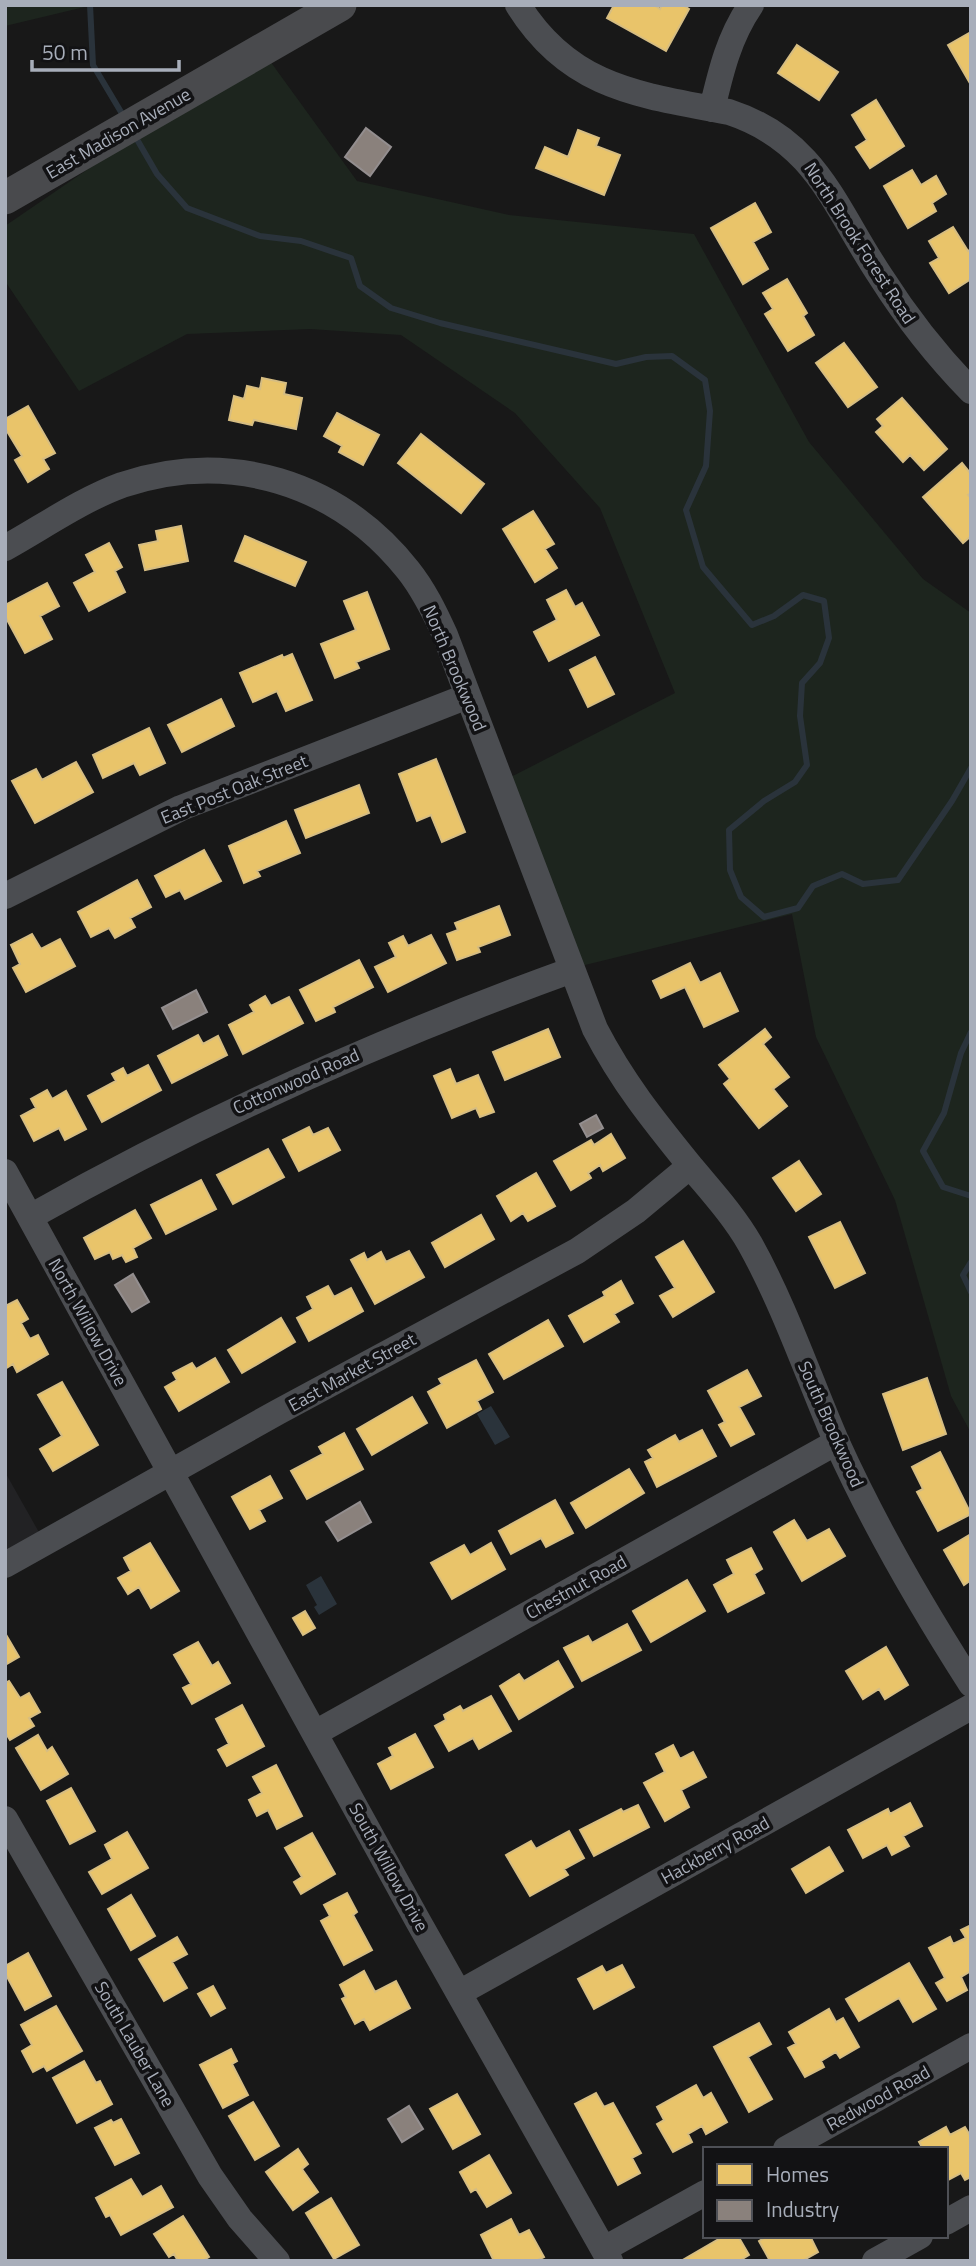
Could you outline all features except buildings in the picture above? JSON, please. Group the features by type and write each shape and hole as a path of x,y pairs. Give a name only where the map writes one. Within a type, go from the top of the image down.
{"main road":[{"name":"East Madison Avenue","path":"5,198 340,5"}],"street":[{"name":"North Brook Forest Road","path":"518,5 545,42 566,61 592,77 621,89 729,112 762,125 782,138 816,171 895,298 924,338 971,391"},
{"path":"712,109 727,47 751,5"},
{"name":"North Brookwood","path":"7,543 90,499 135,481 169,473 199,470 231,471 270,477 300,488 342,511 390,549 410,572 432,607 595,1029 614,1068 690,1166"},
{"name":"East Post Oak Street","path":"5,896 181,808 468,696"},
{"name":"Cottonwood Road","path":"30,1217 161,1146 296,1080 444,1018 572,970"},
{"name":"South Brookwood","path":"690,1166 732,1217 770,1281 837,1442 908,1583 971,1684"},
{"name":"East Market Street","path":"5,1565 577,1251 636,1211 690,1166"},
{"name":"North Willow Drive","path":"5,1172 171,1472"},
{"name":"Chestnut Road","path":"315,1733 837,1442"},
{"name":"South Willow Drive","path":"171,1472 607,2255"},
{"name":"Hackberry Road","path":"459,1993 971,1707"},
{"name":"South Lauber Lane","path":"5,1819 210,2176 240,2219 277,2261"},
{"name":"Redwood Road","path":"790,2147 971,2046"},
{"path":"607,2255 703,2194"},
{"path":"948,2221 971,2208"},
{"path":"875,2261 916,2238"}],"shaded area":[{"path":"5,5 93,5 5,26"},
{"path":"262,50 357,181 509,215 694,234 809,442 923,579 971,613 971,1433 951,1396 895,1200 816,1037 792,914 581,966 501,782 675,693 600,508 515,413 401,335 310,329 187,334 79,391 5,281 5,226"},
{"path":"491,1406 510,1437 495,1445 477,1414"},
{"path":"5,1472 45,1543 5,1565"},
{"path":"321,1576 337,1604 319,1615 314,1607 317,1605 306,1585"}],"waterway":[{"path":"90,5 93,65 124,117"},
{"path":"135,136 157,174 187,208 260,236 301,241 351,258 360,286 391,308 440,323 616,364 646,357 672,356 705,380 710,411 706,466 686,510 703,567 752,625 774,616 803,595 824,601 829,638 820,663 802,683 800,716 807,765 795,782 764,801 729,830 730,870 741,897 764,917 798,908 813,886 842,874 863,884 898,880 952,801 971,768"},
{"path":"971,1032 961,1053 944,1113 923,1151 943,1187 971,1196"},
{"path":"971,1262 963,1275 971,1292"}]}
